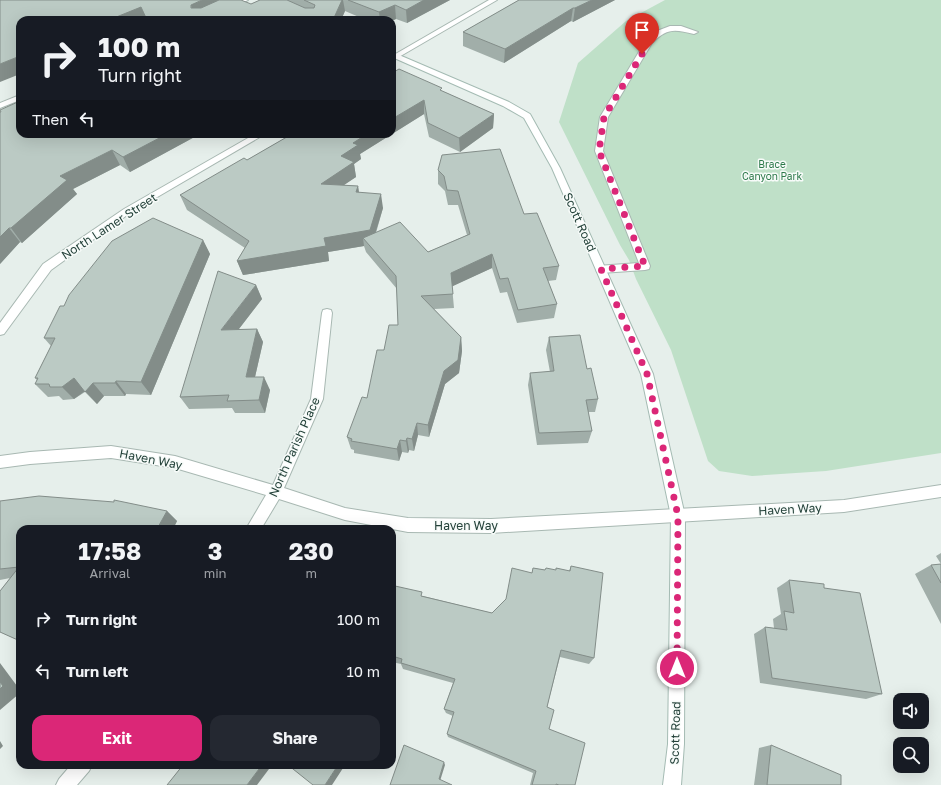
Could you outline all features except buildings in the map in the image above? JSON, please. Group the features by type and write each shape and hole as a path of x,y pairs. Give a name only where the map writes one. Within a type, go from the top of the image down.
{"street":[{"path":"208,16 245,0"},
{"path":"396,55 494,0"},
{"path":"601,269 645,266 599,151 604,117 649,42 656,34 666,29 679,27 694,32"},
{"name":"Scott Road","path":"396,57 506,104 527,116 556,168 647,374 678,516 676,744 672,785"},
{"path":"0,106 16,99"},
{"name":"North Lamer Street","path":"0,331 47,267 127,211 255,138"},
{"name":"North Parish Place","path":"255,525 276,492 317,399 327,314"},
{"name":"Haven Way","path":"0,462 30,458 111,452 175,462 346,514 408,525 491,526 844,506 941,491"},
{"path":"65,785 79,769"}],"green space":[{"name":"Brace Canyon Park","path":"665,0 941,0 941,453 826,471 752,476 719,471 708,461 671,350 636,279 629,260 620,245 559,122 578,63 626,21"}],"route":[{"path":"642,54 604,117 599,151 645,266 601,269 647,374 678,516 677,668"}]}
